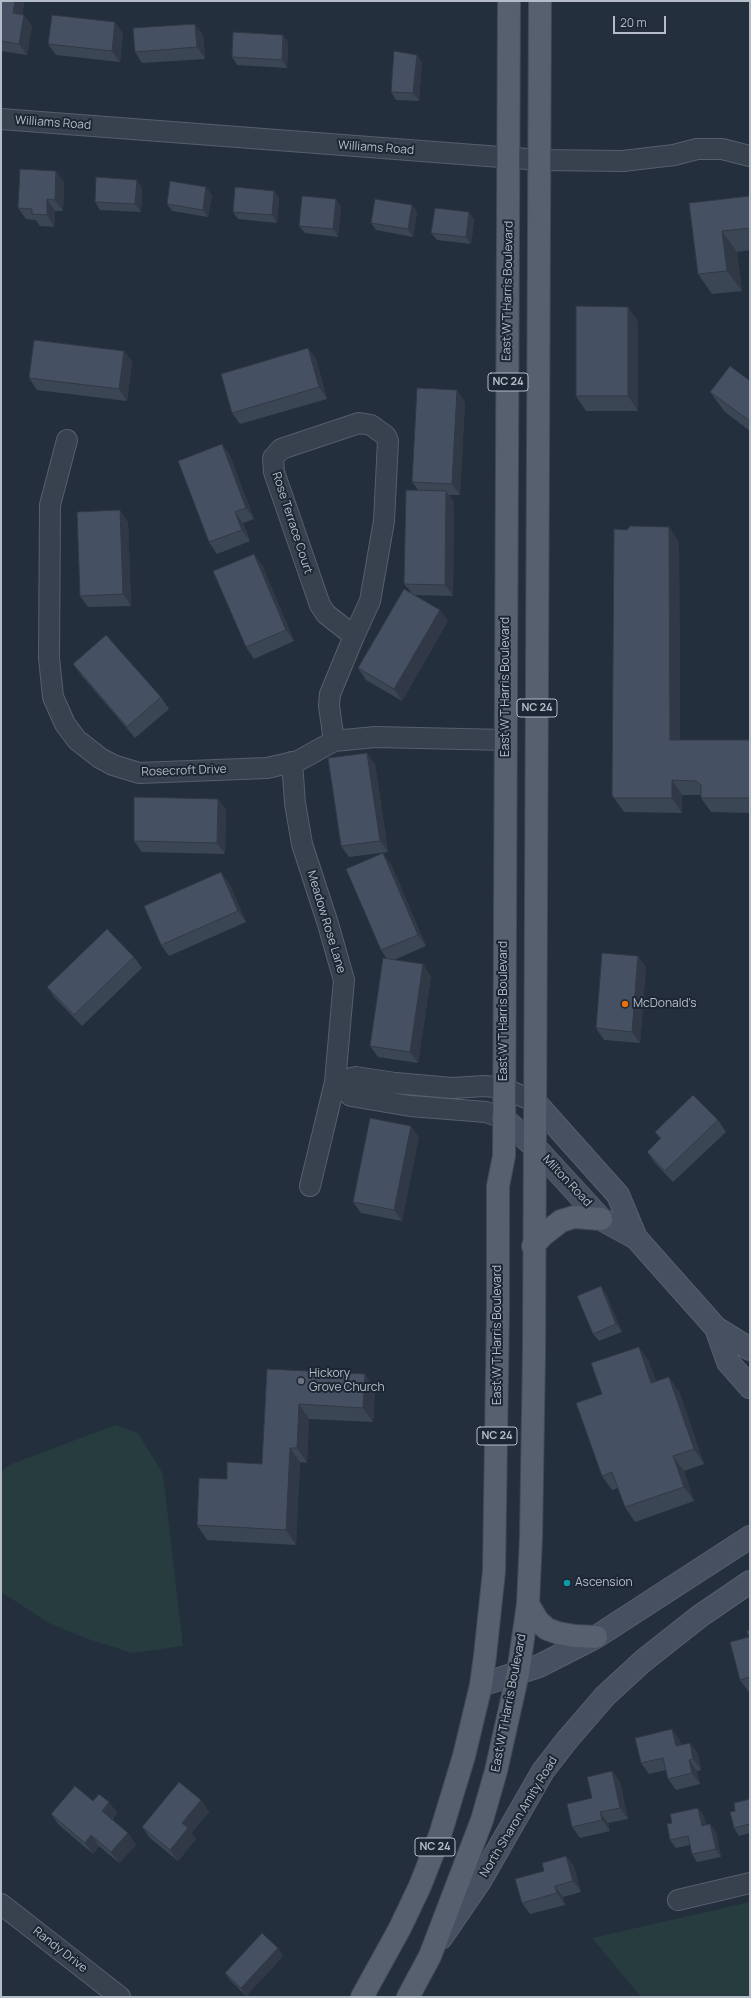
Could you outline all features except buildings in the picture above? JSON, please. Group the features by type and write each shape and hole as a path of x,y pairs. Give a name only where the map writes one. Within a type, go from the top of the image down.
{"main road":[{"name":"East W T Harris Boulevard","path":"362,1997 400,1928 420,1886 440,1836 464,1756 481,1685 494,1571 498,1309 498,1186 504,1156 503,1118 510,159 509,1"},
{"name":"East W T Harris Boulevard","path":"408,1997 430,1956 482,1820 496,1771 518,1673 528,1604 532,1522 534,1354 533,1246 536,1102 540,1"},
{"name":"Milton Road","path":"536,1102 618,1195 636,1238 716,1328 750,1348"},
{"name":"Milton Road","path":"503,1118 535,1147 601,1219 636,1238"},
{"path":"533,1246 543,1235 561,1221 574,1217 601,1219"},
{"name":"Milton Road","path":"716,1328 728,1362 750,1387"},
{"path":"481,1685 539,1666 596,1637 750,1536"},
{"name":"North Sharon Amity Road","path":"430,1956 480,1881 543,1771 572,1734 605,1696 643,1661 693,1620 750,1582"},
{"path":"528,1604 538,1621 547,1629 558,1633 575,1636 596,1637"}],"street":[{"name":"Williams Road","path":"1,119 510,159 623,161 674,155 697,149 722,149 750,156"},
{"name":"Rose Terrace Court","path":"334,741 330,694 354,636 366,612 371,594 384,521 388,441 378,429 366,423 358,423 281,449 274,458 274,472 320,605 326,614 354,636"},
{"name":"Rosecroft Drive","path":"67,440 50,505 49,658 53,697 64,724 77,740 100,758 139,773 267,768 309,756 334,741 375,737 506,740"},
{"name":"Meadow Rose Lane","path":"292,762 295,803 302,844 328,924 344,980 335,1082 310,1186"},
{"path":"335,1082 356,1077 395,1083 452,1088 485,1086 504,1088 536,1102"},
{"path":"335,1082 351,1096 410,1106 486,1112 503,1118"},
{"path":"678,1900 750,1883"},
{"name":"Randy Drive","path":"1,1904 120,1997"}],"green space":[{"path":"115,1425 138,1433 163,1474 183,1646 132,1653 85,1638 49,1623 1,1592 1,1472 9,1465"},
{"path":"750,1902 750,1997 641,1997 592,1938"}],"place":[{"name":"McDonald's","path":"625,1004"},
{"name":"Hickory Grove Church","path":"301,1381"},
{"name":"Ascension","path":"567,1583"}]}
